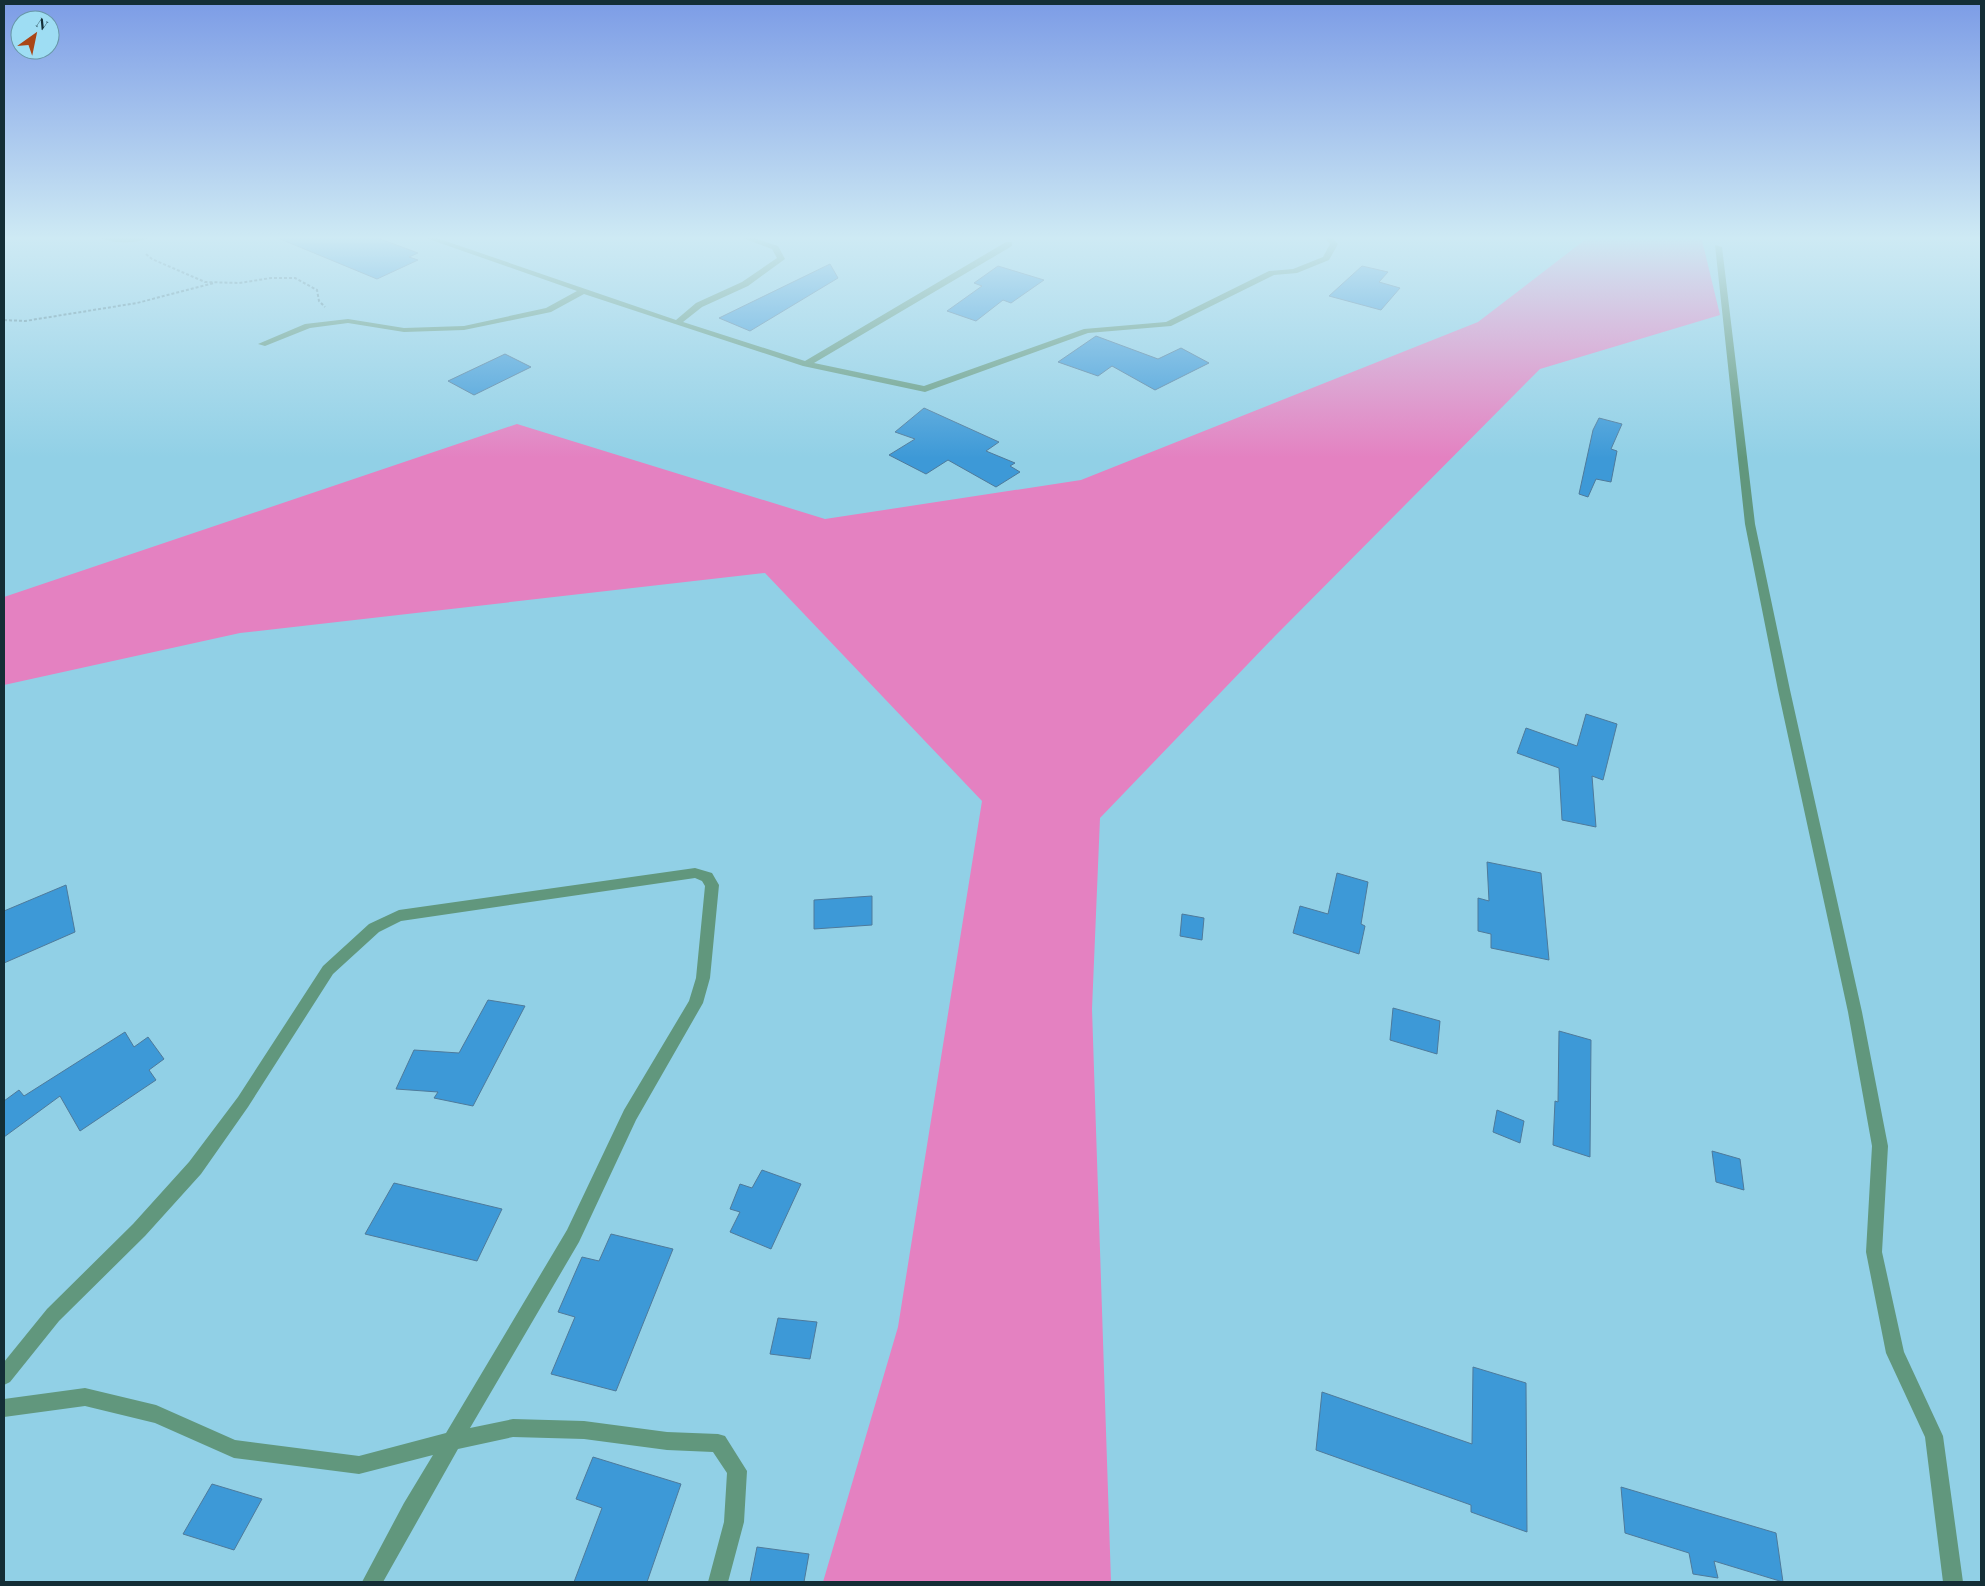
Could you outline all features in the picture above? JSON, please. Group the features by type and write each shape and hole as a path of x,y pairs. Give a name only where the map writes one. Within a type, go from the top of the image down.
{"street":[{"path":"262,344 308,326 348,321 404,330 464,328 548,310"},
{"path":"641,310 806,364 925,390 1087,331 1168,324 1197,310"},
{"path":"677,322 693,310"},
{"path":"806,364 897,310"},
{"path":"1725,310 1750,524 1784,690 1855,1012 1880,1146 1874,1252 1895,1353 1934,1436 1953,1582"},
{"path":"4,1376 53,1315 139,1230 195,1168 243,1102 328,970 374,928 399,916 695,873 707,877 712,885 704,978 696,1003 630,1115 572,1236 451,1441 372,1582"},
{"path":"4,1408 85,1397 156,1414 234,1450 359,1465 451,1441 513,1428 584,1430 667,1441 718,1443 737,1471 734,1522 718,1582"}],"path":[{"path":"4,320 25,321 93,310"},
{"path":"329,310 348,321"}],"shaded area":[{"path":"1494,310 1719,310 1720,315 1540,369 1275,636 1100,818 1092,1009 1111,1582 823,1582 898,1327 982,801 765,573 240,633 4,685 4,597 517,424 825,519 1081,480 1478,322"}],"building":[{"path":"735,310 785,310 750,331 719,318"},
{"path":"948,310 990,310 976,321 947,311"},
{"path":"1096,336 1158,359 1181,348 1209,363 1155,390 1112,366 1098,376 1058,362"},
{"path":"505,354 531,367 474,395 448,381"},
{"path":"924,408 999,442 986,451 1015,463 1010,466 1020,472 996,487 948,460 926,474 889,455 915,439 895,432"},
{"path":"1599,418 1622,424 1611,449 1617,451 1611,482 1596,479 1588,497 1579,494 1593,430"},
{"path":"1586,714 1617,724 1603,780 1592,776 1596,827 1562,820 1559,768 1517,753 1526,728 1577,746"},
{"path":"1487,862 1541,873 1549,960 1491,948 1491,934 1478,931 1478,898 1489,901"},
{"path":"1337,873 1368,882 1361,924 1365,926 1359,954 1293,933 1300,906 1328,914"},
{"path":"66,885 75,932 4,963 4,911"},
{"path":"872,896 872,925 814,929 814,900"},
{"path":"1182,914 1204,918 1202,940 1180,936"},
{"path":"488,1000 525,1006 473,1106 434,1098 438,1092 396,1089 414,1050 459,1053"},
{"path":"1393,1008 1440,1021 1437,1054 1390,1040"},
{"path":"1559,1031 1591,1040 1590,1157 1553,1145 1555,1101 1558,1102"},
{"path":"125,1032 134,1047 148,1037 164,1059 149,1070 156,1080 80,1131 60,1096 4,1137 4,1101 19,1090 24,1096"},
{"path":"1497,1110 1524,1121 1520,1143 1493,1132"},
{"path":"1712,1151 1740,1159 1744,1190 1716,1182"},
{"path":"762,1170 801,1184 771,1249 730,1232 740,1212 730,1209 740,1184 752,1188"},
{"path":"394,1183 502,1209 477,1261 365,1234"},
{"path":"611,1234 673,1249 616,1391 551,1374 575,1317 558,1312 582,1257 599,1261"},
{"path":"778,1318 817,1322 810,1359 770,1354"},
{"path":"1473,1367 1526,1383 1527,1532 1471,1512 1471,1505 1316,1450 1322,1392 1472,1444"},
{"path":"593,1457 681,1484 647,1582 574,1582 602,1508 576,1499"},
{"path":"212,1484 262,1499 234,1550 183,1534"},
{"path":"1621,1487 1776,1533 1783,1582 1714,1561 1718,1578 1693,1574 1689,1553 1625,1533"},
{"path":"757,1547 809,1554 804,1582 750,1582"}]}
